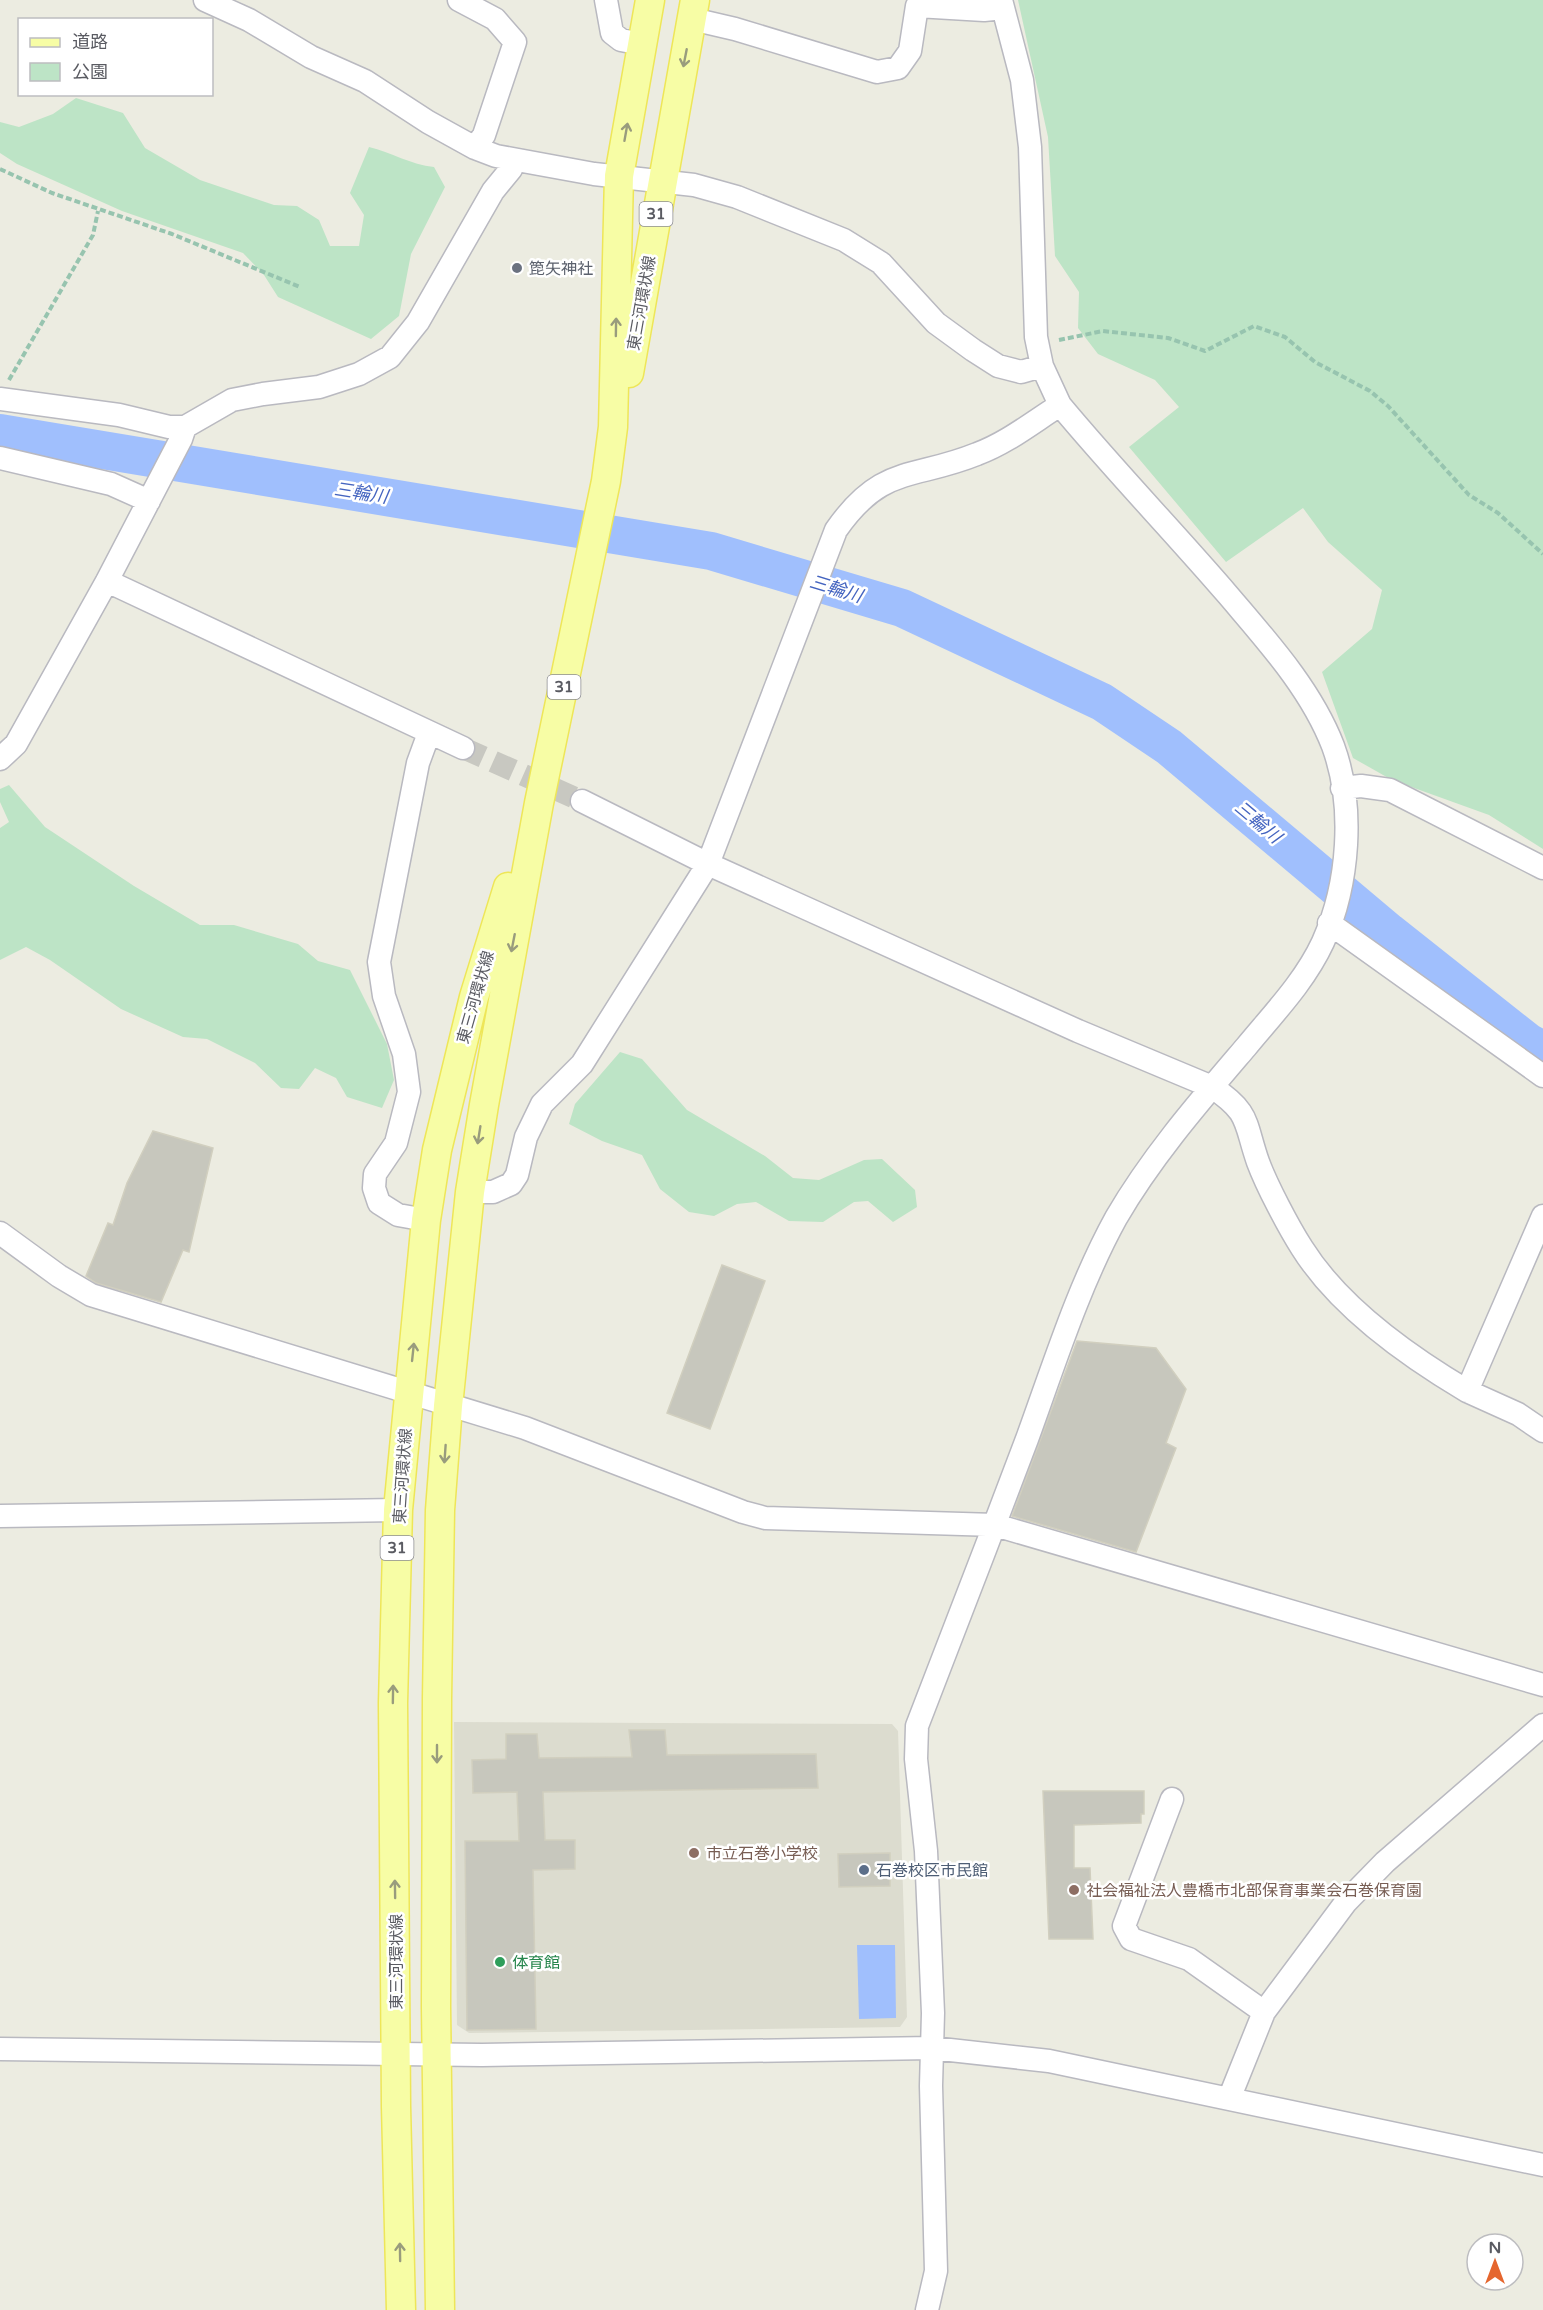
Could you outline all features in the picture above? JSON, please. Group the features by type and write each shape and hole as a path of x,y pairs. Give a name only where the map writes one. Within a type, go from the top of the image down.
{"main road":[{"name":"東三河環状線","path":"440,2310 438,1676 441,1510 448,1406 471,1192 539,803 606,482 613,427 618,176 650,0"},
{"name":"東三河環状線","path":"613,427 628,381 694,9"},
{"name":"東三河環状線","path":"401,2310 393,1702 398,1510 408,1393 426,1221 436,1150 474,997 507,890 539,803"}],"street":[{"path":"205,0 249,20 311,57 365,81 428,122 475,148 515,160 694,185 736,197 844,240 881,262 936,323 998,366 1021,372 1042,366"},
{"path":"459,0 495,19 515,42 484,135 475,148"},
{"path":"606,0 612,33 621,40 642,44"},
{"path":"694,9 735,28 877,72 898,68 909,51 917,6 984,10 1002,4 1022,80 1030,147 1033,300 1036,337 1042,366 1060,405 1272,646 1311,703 1333,747 1342,788 1346,836 1344,858 1331,919 1323,942 1300,982 1212,1087 1140,1179 1114,1222 1067,1328 995,1526 917,1726 916,1759 926,1851 936,2271 927,2310"},
{"path":"0,759 16,744 107,581 183,433 232,400 319,387 359,374 390,357 418,322 493,190 511,169 515,160"},
{"path":"9,401 119,415 169,427 183,433"},
{"path":"471,1192 493,1192 511,1184 517,1175 526,1137 542,1104 582,1064 708,864 836,530 853,507 882,484 903,474 974,456 1000,445 1060,405"},
{"path":"0,458 152,494"},
{"path":"107,581 463,748"},
{"path":"426,1221 398,1215 379,1203 374,1188 375,1174 396,1143 409,1092 404,1054 384,996 379,962 418,763 429,733"},
{"path":"1342,788 1361,786 1390,790 1543,868"},
{"path":"582,801 708,864 1078,1031 1212,1087 1238,1108 1251,1130 1258,1162 1302,1248 1350,1305 1420,1363 1467,1391 1518,1414 1543,1431"},
{"path":"1331,919 1543,1076"},
{"path":"1467,1391 1543,1216"},
{"path":"0,1233 91,1295 525,1428 743,1512 765,1518 995,1526 1543,1685"},
{"path":"0,1516 398,1510"},
{"path":"1232,2098 1233,2088 1264,2012 1346,1902 1385,1862 1543,1725"},
{"path":"1172,1799 1124,1926 1131,1939 1189,1959 1264,2012"},
{"path":"0,2049 438,2054 932,2048 1049,2061 1543,2165"}],"path":[{"path":"0,169 98,211 172,234 300,287"},
{"path":"9,401 7,384 93,235 98,211"},
{"path":"1042,366 1060,338 1102,331 1168,338 1205,351 1254,326 1285,337 1315,362 1370,391 1388,406 1469,495 1498,513 1543,554"}],"shaded area":[{"path":"454,1722 892,1724 898,1731 907,2017 900,2027 469,2033 457,2025"}],"green space":[{"path":"1018,0 1543,0 1543,849 1489,815 1392,780 1353,758 1322,672 1372,629 1382,590 1328,542 1303,508 1226,562 1129,447 1179,407 1155,380 1098,354 1078,328 1079,292 1055,256 1048,137"},
{"path":"76,98 123,113 145,148 200,180 274,205 297,206 319,220 330,246 359,246 364,215 350,193 369,147 417,164 434,167 445,187 411,254 399,316 371,339 278,297 264,275 243,253 122,211 17,164 0,153 0,122 19,127 53,114"},
{"path":"9,785 45,827 134,886 200,925 234,925 298,944 318,961 350,970 387,1044 394,1080 382,1108 347,1097 336,1078 315,1068 299,1089 281,1088 255,1063 207,1039 183,1037 121,1009 50,960 26,947 0,960 0,828 9,822 0,802 0,789"},
{"path":"620,1052 642,1059 687,1110 765,1156 793,1178 819,1180 864,1160 882,1159 915,1190 917,1207 893,1222 868,1201 854,1202 823,1222 789,1221 756,1202 737,1204 714,1216 689,1212 660,1189 642,1155 602,1141 569,1124 575,1104"}],"water":[{"path":"857,1945 895,1945 896,2018 859,2019"}],"building":[{"path":"153,1131 213,1148 189,1252 183,1250 161,1302 96,1283 86,1276 108,1223 113,1225 127,1183"},
{"path":"722,1265 765,1281 710,1429 667,1413"},
{"path":"1077,1341 1156,1348 1186,1389 1166,1443 1176,1448 1136,1552 1012,1516"},
{"path":"629,1730 665,1730 667,1755 816,1754 818,1788 543,1792 545,1840 575,1840 575,1869 533,1870 536,2029 467,2030 465,1841 519,1841 517,1792 473,1793 472,1760 506,1759 506,1734 537,1734 539,1758 632,1757"},
{"path":"1043,1791 1144,1791 1144,1814 1141,1814 1141,1823 1074,1825 1074,1868 1090,1868 1093,1939 1049,1939"},
{"name":"石巻校区市民館","path":"890,1853 890,1886 839,1887 838,1854"}],"waterway":[{"name":"三輪川","path":"0,433 711,551 902,608 1102,702 1169,747 1389,932 1528,1042 1543,1050"}],"tunnel":[{"path":"463,748 582,801"}],"place":[{"name":"箆矢神社","path":"517,268"},
{"name":"市立石巻小学校","path":"694,1853"},
{"name":"石巻校区市民館","path":"864,1870"},
{"name":"社会福祉法人豊橋市北部保育事業会石巻保育園","path":"1074,1890"},
{"name":"体育館","path":"500,1962"}]}
